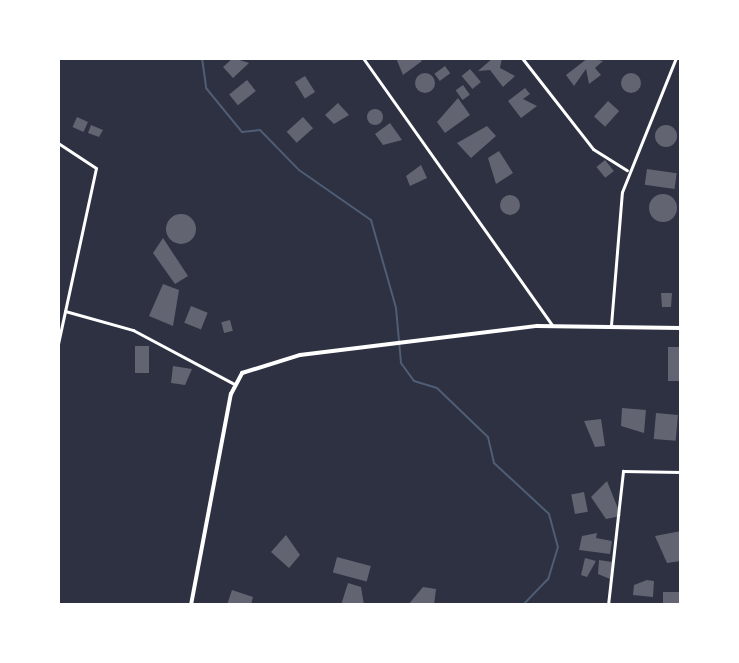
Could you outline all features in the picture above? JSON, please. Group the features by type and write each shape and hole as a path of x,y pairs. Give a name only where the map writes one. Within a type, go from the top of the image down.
{"street":[{"path":"363,58 552,325"},
{"path":"522,58 593,149 627,170"},
{"path":"611,325 627,170 676,58"},
{"path":"58,143 96,168 58,344"},
{"path":"58,298 66,302"},
{"path":"65,311 133,330 234,384"},
{"path":"191,605 234,384 257,366 357,348 552,325 681,328"},
{"path":"608,605 623,471 681,472"}],"building":[{"path":"233,58 249,63 233,78 223,67"},
{"path":"396,58 419,58 422,61 403,75"},
{"path":"493,58 502,58 500,68 515,76 503,87 490,70 478,71"},
{"path":"588,58 603,61 595,68 601,75 589,84 586,69 574,86 566,75"},
{"path":"445,66 450,73 440,81 434,74"},
{"path":"470,69 481,82 473,89 462,76"},
{"path":"425,73 432,76 435,83 432,90 425,93 418,90 415,83 418,76"},
{"path":"631,73 638,76 641,83 638,90 631,93 624,90 621,83 624,76"},
{"path":"305,76 315,92 305,98 295,82"},
{"path":"247,80 256,91 238,105 229,94"},
{"path":"463,85 470,95 463,100 456,90"},
{"path":"525,88 530,94 523,99 537,106 521,118 508,101"},
{"path":"458,98 470,115 445,133 437,122"},
{"path":"608,101 619,111 605,127 594,117"},
{"path":"338,103 349,115 334,124 325,115"},
{"path":"375,109 381,111 381,123 375,125 369,123 367,117 369,111"},
{"path":"77,117 88,122 83,132 73,127"},
{"path":"303,117 313,128 297,143 287,132"},
{"path":"390,123 402,140 383,145 375,134"},
{"path":"91,125 103,130 99,137 88,133"},
{"path":"666,125 674,128 677,136 674,144 666,147 658,144 655,136 658,128"},
{"path":"487,126 496,136 471,158 457,143"},
{"path":"499,151 513,173 496,184 488,158"},
{"path":"605,160 614,171 605,178 596,167"},
{"path":"421,165 427,178 410,186 406,176"},
{"path":"647,169 677,173 674,189 645,185"},
{"path":"663,194 673,198 677,208 673,218 663,222 653,218 649,208 653,198"},
{"path":"510,195 517,198 520,205 517,212 510,215 503,212 500,205 503,198"},
{"path":"181,214 187,215 195,223 195,235 187,243 181,244 175,243 167,235 166,229 167,223 175,215"},
{"path":"163,238 188,276 175,284 153,253"},
{"path":"163,284 179,290 173,326 149,316"},
{"path":"661,293 672,293 671,307 662,307"},
{"path":"191,306 208,313 201,329 184,323"},
{"path":"230,320 233,331 224,333 221,322"},
{"path":"135,346 149,346 149,373 135,373"},
{"path":"668,347 681,347 681,381 668,381"},
{"path":"173,366 192,369 185,385 171,383"},
{"path":"622,408 646,410 644,433 621,426"},
{"path":"656,413 678,415 676,441 654,439"},
{"path":"601,419 605,446 595,447 584,421"},
{"path":"607,481 621,516 606,519 591,497"},
{"path":"584,492 588,512 575,514 571,494"},
{"path":"681,531 681,561 667,563 655,536"},
{"path":"597,533 596,538 612,541 610,554 579,550 582,536"},
{"path":"286,535 300,555 289,568 271,552"},
{"path":"337,557 371,566 367,582 333,572"},
{"path":"585,558 596,561 587,577 581,575"},
{"path":"599,560 612,562 610,579 598,574"},
{"path":"654,581 653,597 633,595 634,585"},
{"path":"348,583 361,587 364,605 341,605"},
{"path":"423,587 436,589 434,605 408,605"},
{"path":"232,590 253,597 251,605 227,605"},
{"path":"663,592 681,592 681,605 663,605"}],"waterway":[{"path":"202,58 206,88 242,132 260,130 299,170 371,220 396,308 401,363 414,381 437,388 488,437 494,463 549,514 558,547 548,579 523,605"}]}
